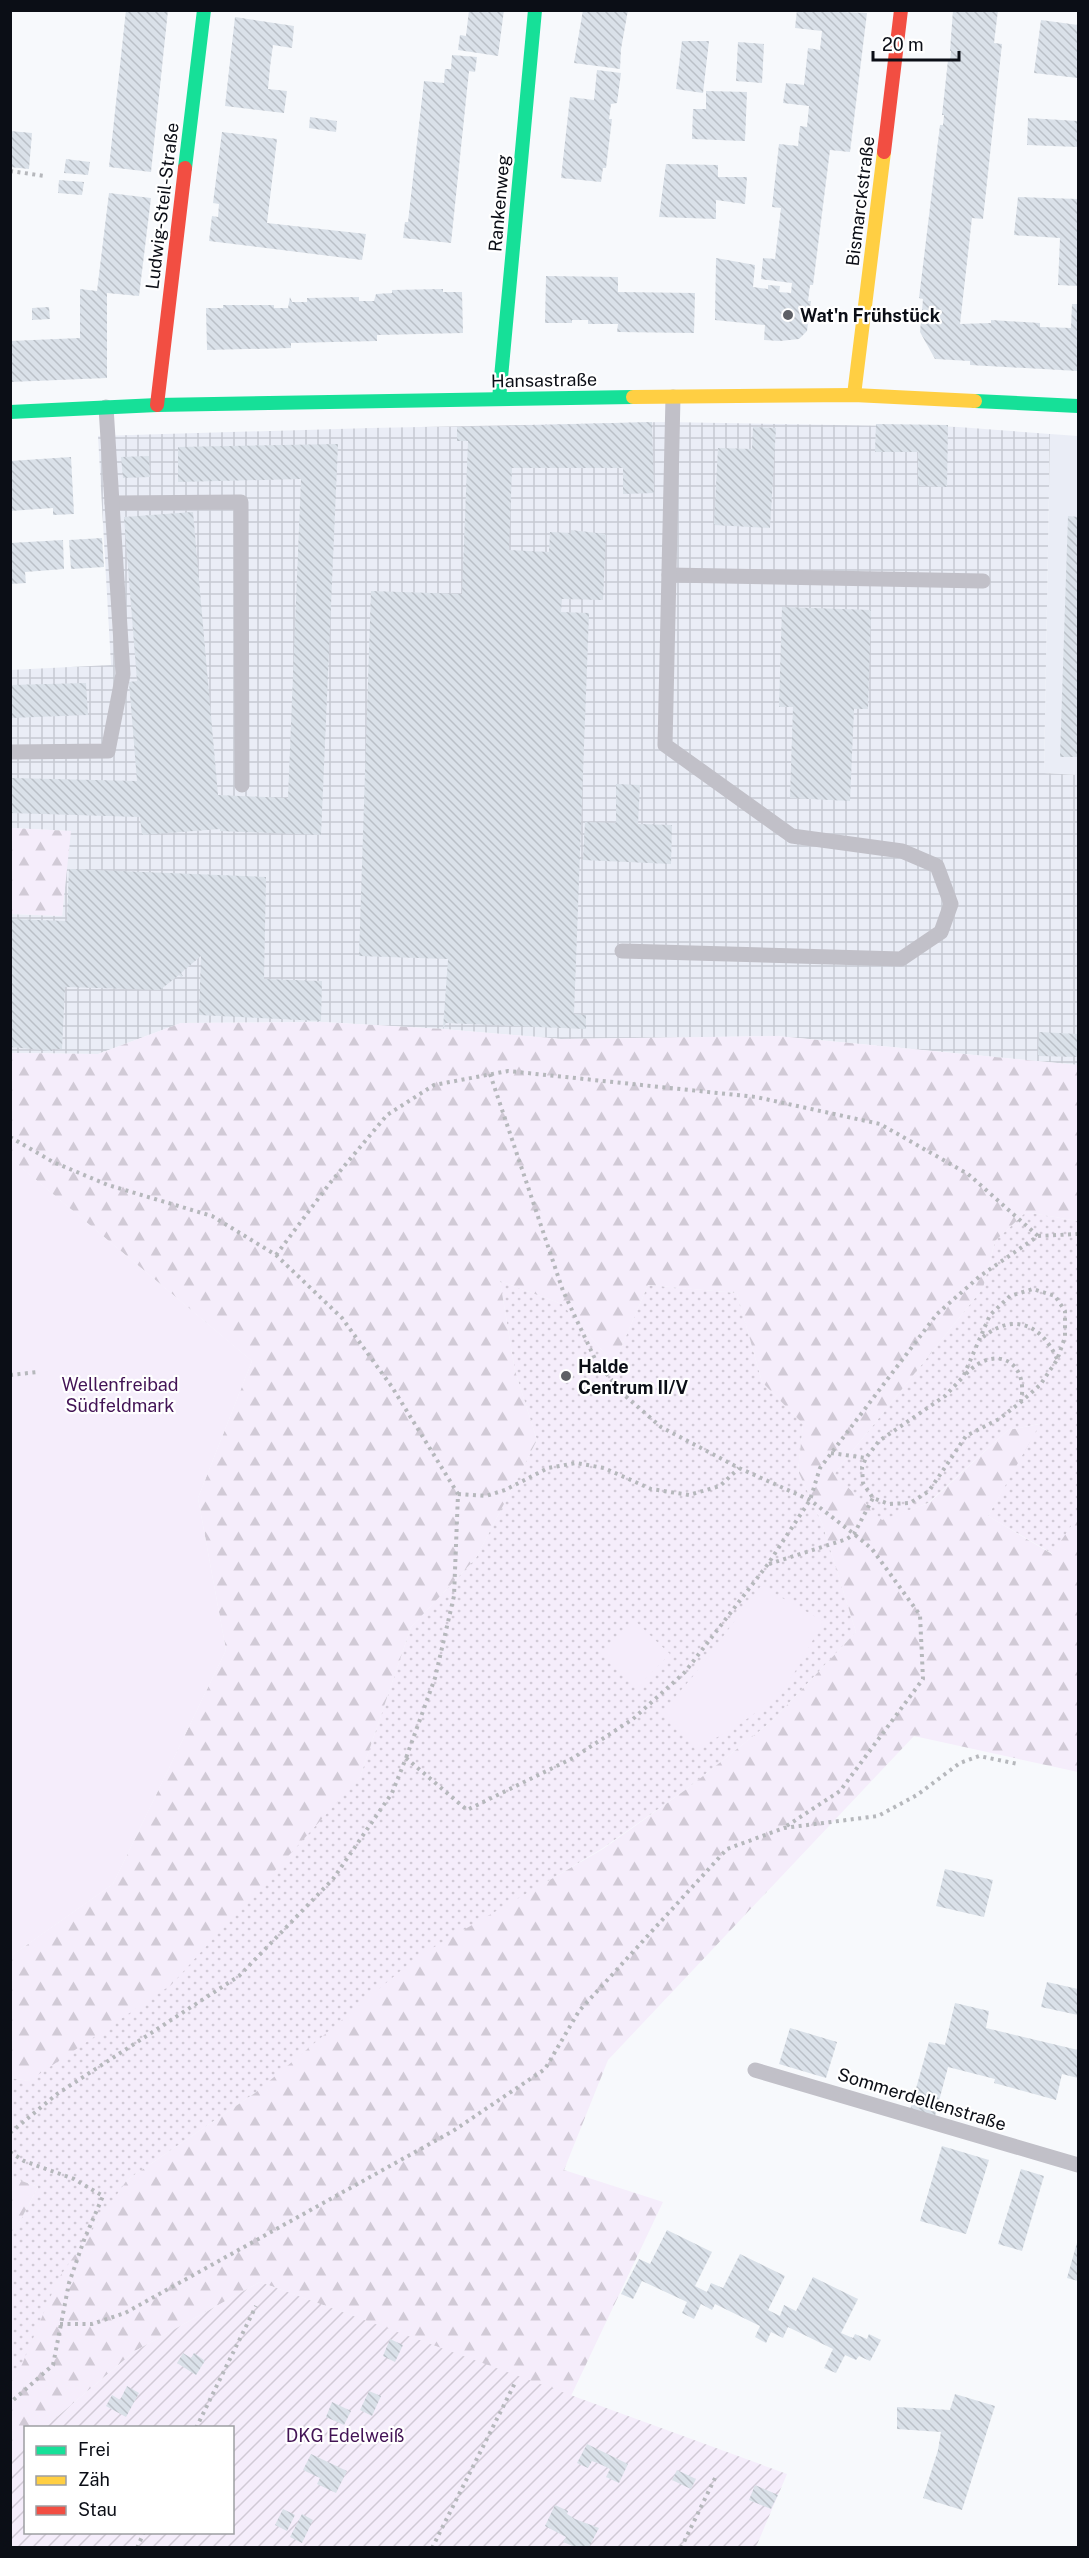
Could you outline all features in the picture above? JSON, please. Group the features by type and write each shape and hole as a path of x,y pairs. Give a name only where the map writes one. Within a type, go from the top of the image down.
{"street":[{"name":"Ludwig-Steil-Straße","path":"157,405 204,10"},
{"name":"Rankenweg","path":"499,399 536,10"},
{"name":"Bismarckstraße","path":"854,395 901,10"},
{"name":"Hansastraße","path":"10,412 157,405 854,395 1078,406"}],"lane":[{"path":"622,951 901,959 941,932 951,904 937,866 902,851 792,836 665,745 673,397"},
{"path":"10,752 108,751 123,674 106,408"},
{"path":"112,503 241,502 242,785"},
{"path":"669,575 983,581"},
{"name":"Sommerdellenstraße","path":"755,2070 1078,2165"}],"path":[{"path":"10,171 45,176"},
{"path":"276,1255 330,1183 387,1115 434,1086 508,1071 756,1097 880,1124 968,1174 1038,1236"},
{"path":"60,2324 92,2324 125,2313 453,2131 545,2069 579,2012 728,1849 784,1828 840,1791 923,1679 920,1615 872,1549 810,1500 739,1468 661,1427 623,1394 596,1361 563,1291 490,1074"},
{"path":"10,1137 53,1162 108,1185 213,1216 276,1255 342,1318 392,1387 458,1494 454,1596 435,1678 392,1793 333,1879 239,1976 57,2094 10,2133"},
{"path":"406,1758 467,1810 573,1758 633,1719 685,1672 768,1564 810,1500 820,1468 937,1314 980,1276 1038,1236 1078,1234"},
{"path":"963,1377 990,1315 1010,1296 1033,1289 1055,1296 1065,1311 1065,1338 1057,1360 1041,1385 1021,1402 999,1419 966,1436 956,1447 929,1491 910,1503 888,1504 873,1498 863,1483 862,1467 866,1458 879,1441 945,1396 963,1377 977,1362 991,1358 1009,1361 1020,1372 1024,1387 1021,1402"},
{"path":"980,1339 994,1329 1012,1325 1027,1326 1041,1333 1051,1345 1057,1360"},
{"path":"10,1375 38,1372"},
{"path":"831,1453 866,1458"},
{"path":"458,1494 486,1496 505,1490 548,1468 576,1463 604,1468 651,1489 689,1495 720,1486 739,1468"},
{"path":"768,1564 847,1539 854,1534 873,1498"},
{"path":"784,1828 878,1816 917,1795 960,1763 979,1756 1018,1764"},
{"path":"10,2152 24,2162 74,2179 103,2196 69,2283 53,2365 10,2403"},
{"path":"196,2426 256,2306"},
{"path":"432,2547 516,2381"},
{"path":"681,2547 715,2478"}],"shaded area":[{"path":"666,422 958,427 1050,434 1044,773 1078,775 1078,1065 777,1036 561,1039 322,1022 181,1023 98,1054 11,1053 11,914 62,916 70,831 11,828 10,670 111,665 98,436"},
{"path":"1050,434 1078,436 1078,775 1044,773"}],"green space":[{"path":"11,828 71,831 62,916 11,914"},
{"path":"322,1022 561,1039 777,1036 1078,1065 1078,1221 1026,1212 995,1241 983,1288 834,1474 882,1520 929,1503 1008,1430 1040,1424 988,1516 1052,1554 1078,1516 1078,1772 914,1736 608,2060 564,2170 663,2202 571,2396 260,2282 135,2351 46,2426 24,2426 24,2445 11,2457 11,2381 18,2374 58,2279 127,2180 255,2093 417,1957 603,1849 688,1788 772,1721 856,1632 822,1523 798,1471 803,1424 762,1382 737,1293 648,1285 614,1364 562,1304 500,1281 515,1371 537,1440 476,1558 411,1627 360,1777 171,1985 29,2081 11,2078 11,1956 113,1884 226,1650 198,1498 252,1361 11,1159 11,1053 98,1054 181,1023"},
{"name":"Wellenfreibad Südfeldmark","path":"11,1159 252,1361 198,1498 226,1650 113,1884 11,1956"},
{"path":"1026,1212 1078,1221 1078,1516 1053,1554 988,1516 1039,1424 1008,1430 928,1503 882,1521 834,1474 983,1288 995,1241"},
{"path":"500,1281 562,1304 614,1364 648,1285 737,1293 762,1382 803,1424 798,1471 822,1523 856,1632 772,1721 688,1788 603,1848 520,1898 255,2093 127,2180 18,2374 11,2381 11,2238 38,2187 11,2177 11,2078 29,2081 360,1777 411,1627 476,1558 537,1440 515,1371"},
{"path":"761,1586 823,1621 794,1674 773,1698 742,1723 695,1749 664,1710 694,1675"},
{"path":"635,1621 670,1654 639,1686 604,1653"},
{"path":"10,2177 38,2187 11,2238"},
{"name":"DKG Edelweiß","path":"260,2282 787,2474 756,2547 11,2548 10,2457 24,2445 24,2534 234,2534 234,2426 46,2426 135,2351"}],"building":[{"path":"126,10 168,10 151,172 109,167"},
{"path":"469,10 504,10 498,56 458,50 460,35 466,36"},
{"path":"583,10 628,10 620,69 574,63"},
{"path":"797,10 867,13 850,152 830,150 813,285 810,285 808,301 811,301 807,331 799,339 764,340 765,325 715,320 716,258 755,265 753,287 768,289 768,285 780,286 779,292 791,293 792,283 761,279 763,258 775,259 781,208 772,207 779,144 798,146 800,126 807,127 809,106 783,103 786,83 804,85 808,48 820,50 822,31 795,28"},
{"path":"953,10 998,10 994,43 1002,44 983,219 972,218 960,324 991,323 991,320 1040,323 1040,327 1071,328 1072,304 1078,304 1078,371 970,365 970,361 935,359 920,332 923,299 919,298 940,125 943,125 944,115 942,115 948,60 950,61"},
{"path":"235,17 294,26 292,48 273,45 270,67 268,89 287,91 284,113 225,106"},
{"path":"1041,20 1078,25 1078,78 1034,73"},
{"path":"682,41 709,41 703,93 676,89"},
{"path":"738,42 764,44 762,83 736,81"},
{"path":"452,55 477,57 475,72 469,71 451,243 403,238 405,222 408,222 424,81 444,83 445,69 451,69"},
{"path":"597,70 621,73 617,103 611,104 609,119 612,119 606,168 603,168 601,182 561,178 570,97 594,100"},
{"path":"706,91 747,92 745,141 692,139 693,109 706,109"},
{"path":"310,117 337,121 336,132 309,128"},
{"path":"1028,118 1078,121 1078,147 1027,145"},
{"path":"10,131 32,133 29,169 10,167"},
{"path":"222,132 277,139 267,223 366,234 362,260 209,241 212,216 218,217 219,204 213,203"},
{"path":"66,159 90,162 88,175 64,173"},
{"path":"666,164 718,165 718,177 747,177 745,204 716,200 716,219 659,217"},
{"path":"59,180 84,182 82,195 58,193"},
{"path":"109,193 151,198 139,296 107,293 107,378 10,382 10,341 80,338 80,289 97,291"},
{"path":"1018,197 1078,199 1078,286 1058,285 1060,238 1014,235"},
{"path":"546,276 618,277 618,292 695,293 694,333 617,332 618,324 588,324 588,320 572,320 572,323 545,323"},
{"path":"443,289 443,292 462,292 463,333 377,335 377,341 291,343 291,348 207,350 206,308 223,308 223,305 274,305 274,308 288,308 290,297 292,302 307,302 307,298 359,297 359,301 374,301 376,294 392,293 392,290"},
{"path":"49,307 50,319 32,320 32,308"},
{"path":"652,422 654,493 623,494 623,468 512,468 509,550 549,552 550,532 571,533 571,530 606,534 603,600 562,599 561,612 589,613 574,1014 586,1015 586,1029 446,1023 443,1029 448,959 359,956 371,591 462,594 468,441 457,441 457,427"},
{"path":"876,424 948,425 947,487 918,486 918,452 875,452"},
{"path":"753,427 776,428 770,528 714,525 718,448 752,449"},
{"path":"338,444 321,835 220,831 220,829 142,835 140,817 10,813 10,778 137,781 129,682 137,681 124,517 193,512 218,795 288,798 301,479 178,482 178,447"},
{"path":"149,456 150,477 123,478 121,457"},
{"path":"71,457 74,514 53,515 53,508 10,511 10,461"},
{"path":"1068,516 1078,517 1078,757 1060,757"},
{"path":"102,538 104,567 71,569 69,540"},
{"path":"63,540 64,569 25,572 26,583 10,584 10,543"},
{"path":"782,607 871,610 868,709 854,709 850,801 790,798 793,707 779,707"},
{"path":"86,683 88,715 10,718 10,685"},
{"path":"616,784 640,785 638,824 672,825 671,864 583,860 585,822 616,823"},
{"path":"69,869 266,877 264,979 322,981 321,1021 199,1015 201,956 181,973 183,976 179,975 160,990 65,987 62,1049 52,1049 52,1051 10,1047 10,919 67,921"},
{"path":"1039,1032 1078,1034 1078,1057 1038,1056"},
{"path":"945,1869 993,1880 984,1917 936,1906"},
{"path":"1047,1982 1078,1989 1078,2015 1041,2007"},
{"path":"955,2003 989,2011 986,2028 1078,2050 1078,2078 1062,2074 1056,2100 994,2083 995,2079 948,2067 935,2116 910,2110 929,2042 945,2045"},
{"path":"790,2028 837,2042 826,2078 779,2064"},
{"path":"942,2146 989,2160 966,2234 920,2221"},
{"path":"1021,2169 1044,2176 1022,2251 998,2244"},
{"path":"667,2230 712,2252 695,2286 707,2292 711,2283 723,2288 740,2254 785,2276 768,2310 780,2316 784,2305 796,2311 813,2277 858,2299 841,2333 853,2338 855,2334 867,2339 869,2334 881,2340 870,2361 859,2356 856,2360 845,2355 836,2373 824,2368 833,2349 788,2327 783,2338 771,2332 766,2343 755,2337 760,2326 715,2304 712,2310 701,2304 694,2319 682,2313 687,2302 642,2281 633,2299 621,2294 639,2259 650,2264"},
{"path":"1078,2239 1078,2281 1067,2278"},
{"path":"390,2339 403,2345 395,2362 383,2356"},
{"path":"183,2353 191,2358 194,2353 205,2361 196,2375 177,2363"},
{"path":"127,2386 139,2393 126,2417 106,2406 112,2395 120,2400"},
{"path":"369,2391 381,2396 372,2416 360,2410"},
{"path":"955,2394 995,2406 962,2510 923,2498 938,2450 941,2432 897,2429 897,2407 950,2410"},
{"path":"332,2402 351,2411 344,2425 326,2417"},
{"path":"587,2444 628,2464 619,2483 606,2477 610,2469 602,2465 592,2461 588,2468 577,2463"},
{"path":"311,2454 347,2471 336,2493 317,2484 320,2478 303,2470"},
{"path":"677,2470 696,2479 691,2489 672,2480"},
{"path":"755,2485 778,2495 771,2509 749,2500"},
{"path":"555,2505 568,2511 567,2514 575,2519 599,2528 589,2547 575,2547 563,2542 566,2537 545,2526"},
{"path":"283,2509 295,2515 287,2531 275,2525"},
{"path":"302,2514 313,2520 302,2543 290,2537"}],"traffic: fast":[{"path":"185,168 204,10"},
{"path":"499,399 535,10"},
{"path":"10,412 157,405 633,397"},
{"path":"975,401 1078,406"}],"traffic: slow":[{"path":"854,395 884,152"},
{"path":"633,397 854,395 975,401"}],"traffic: jam":[{"path":"884,152 901,10"},
{"path":"157,405 185,168"}],"place":[{"name":"Wat'n Frühstück","path":"788,315"},
{"name":"Halde Centrum II/V","path":"566,1376"}]}
